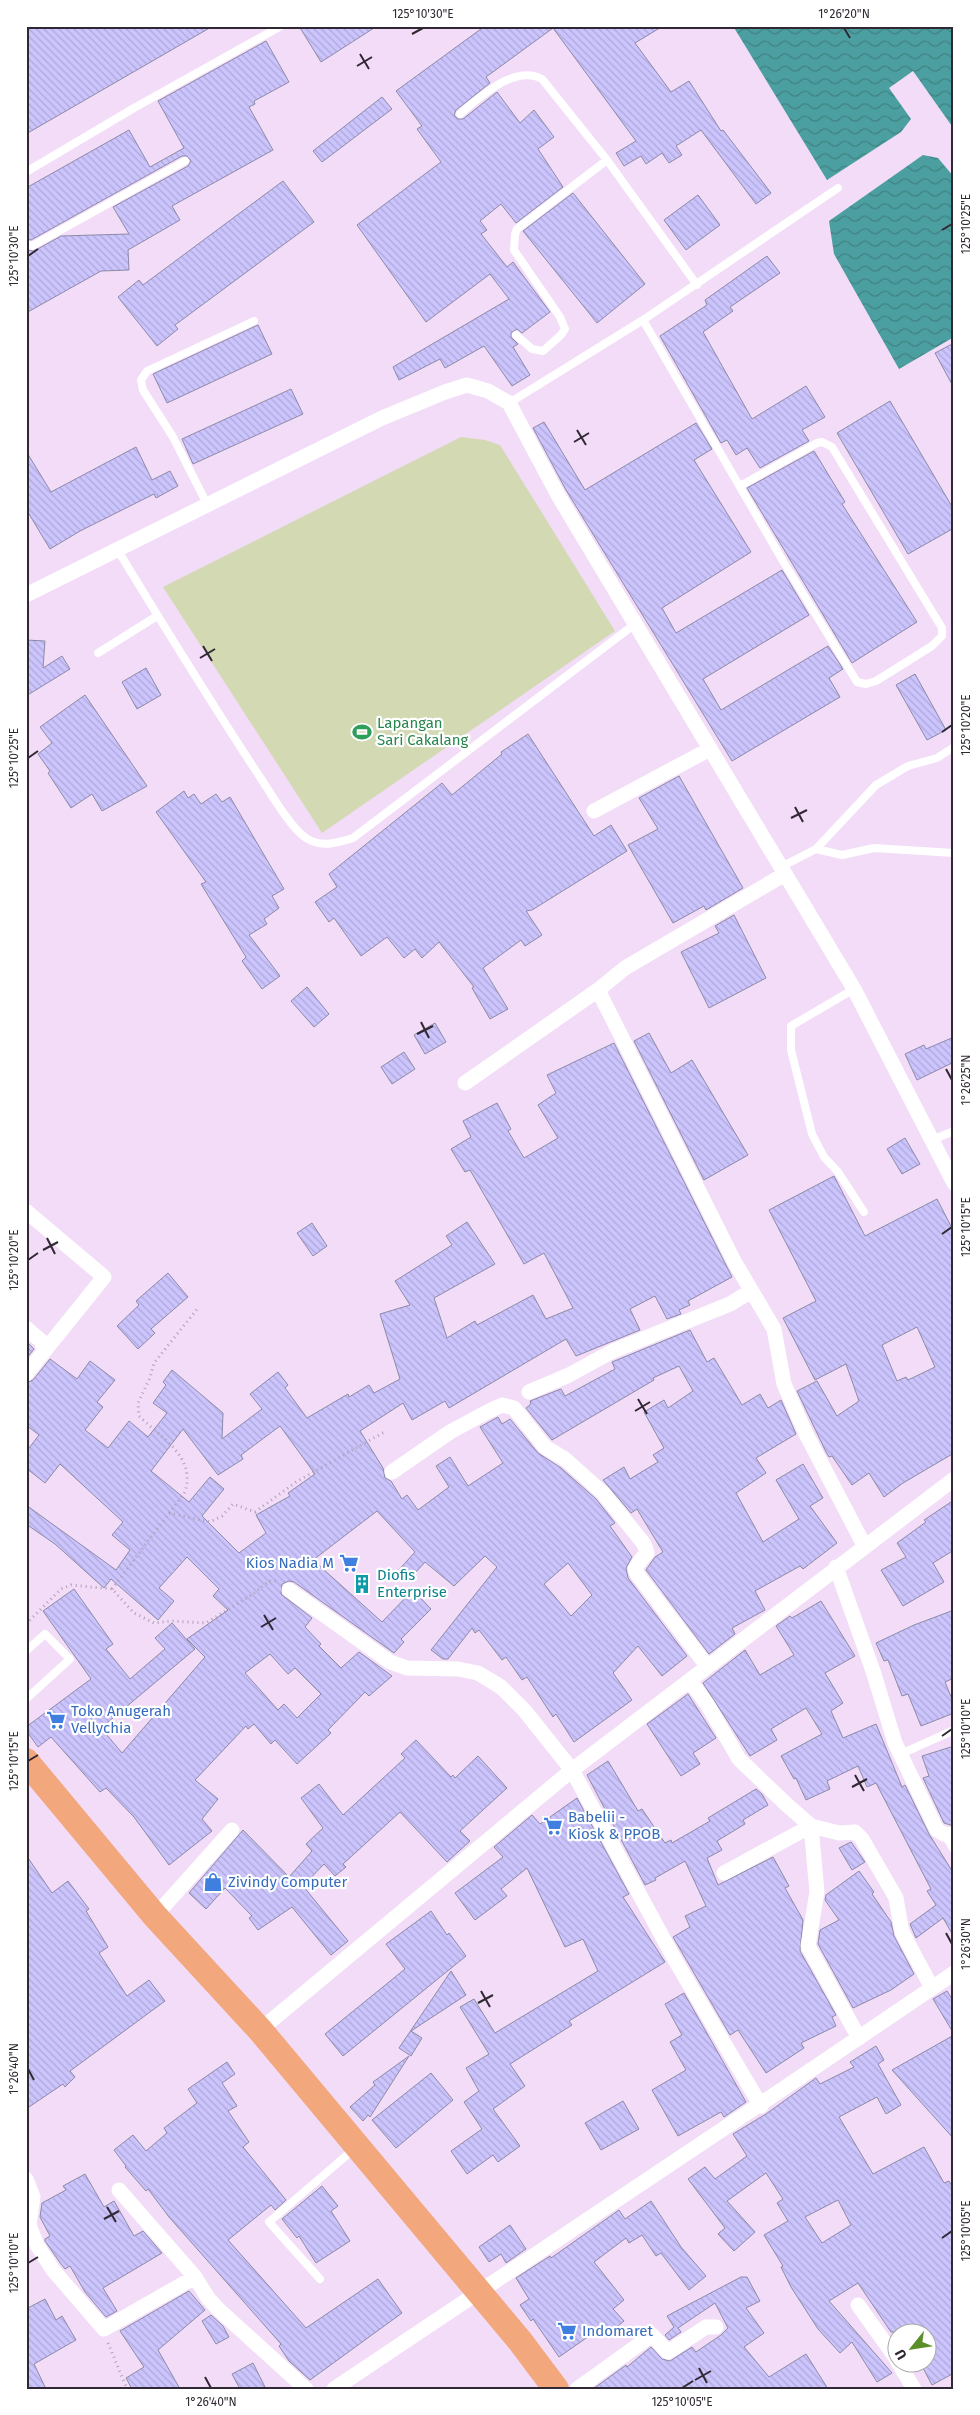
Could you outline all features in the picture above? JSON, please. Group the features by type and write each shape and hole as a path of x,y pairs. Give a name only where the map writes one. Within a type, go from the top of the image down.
{"highway":[{"path":"26,1761 155,1916 260,2030 358,2146 479,2292 556,2389"}],"street":[{"path":"26,595 382,418 445,392 468,385 488,390 508,402 558,495 854,989 954,1183"},
{"path":"594,810 710,749"},
{"path":"465,1084 598,990 625,968 783,871"},
{"path":"598,990 663,1122 751,1291 774,1329 784,1384 865,1547"},
{"path":"26,1211 104,1277 26,1374"},
{"path":"529,1392 569,1375 613,1352 730,1304 751,1291"},
{"path":"26,1328 41,1341 44,1350"},
{"path":"392,1472 450,1432 487,1412 502,1405 514,1408 545,1447 565,1459 603,1494 644,1544 647,1553 635,1569 637,1574 707,1666"},
{"path":"260,2030 572,1770 836,1567 954,1479"},
{"path":"836,1567 873,1671 895,1743 937,1830 949,1835"},
{"path":"289,1590 390,1662 407,1668 458,1669 478,1674 501,1687 525,1710 572,1770 675,1960 760,2106"},
{"path":"690,1681 707,1704 739,1759 811,1826 839,1833 855,1832 862,1839 896,1898 902,1932 932,1988"},
{"path":"724,1873 811,1826"},
{"path":"811,1826 816,1892 808,1946 859,2038"},
{"path":"155,1916 232,1830"},
{"path":"334,2389 760,2106 954,1973"},
{"path":"26,2179 34,2197 29,2225 37,2245 53,2270 104,2328 195,2277"},
{"path":"119,2190 195,2277 208,2298 218,2309 306,2389"},
{"path":"858,2305 888,2348"},
{"path":"577,2389 652,2335 668,2352 706,2327 716,2327"},
{"path":"904,2372 914,2389"}],"lane":[{"path":"26,172 134,108 281,26"},
{"path":"460,114 500,84 516,78 536,76 542,79 608,160 697,285"},
{"path":"516,335 532,349 543,351 565,329 560,317 514,250 517,229 608,160"},
{"path":"26,244 32,246 185,161"},
{"path":"508,402 697,285 838,188"},
{"path":"643,320 740,486 857,682 866,684 876,681 932,646 942,636 942,628 832,447 822,442 817,443 740,486"},
{"path":"207,504 173,437 143,390 141,380 147,371 254,321"},
{"path":"117,549 157,616 288,818 304,837 317,843 333,844 353,838 635,624"},
{"path":"98,653 157,616"},
{"path":"783,871 816,849 876,784 908,766 937,758 954,747"},
{"path":"816,849 842,855 874,848 954,853"},
{"path":"854,989 792,1026 791,1050 812,1134 824,1157 838,1172 864,1212"},
{"path":"932,1140 954,1132"},
{"path":"26,1651 45,1634 70,1659 26,1699"},
{"path":"901,1754 954,1730"},
{"path":"949,1835 954,1850"},
{"path":"320,2279 269,2222 358,2146"}],"path":[{"path":"112,1590 185,1492 189,1480 186,1468 171,1444 139,1416 138,1403 154,1363 198,1308"},
{"path":"169,1513 210,1522 222,1516 233,1504 255,1512 296,1482 386,1431"},
{"path":"26,1624 61,1589 72,1585 112,1590 134,1613 154,1623 171,1621 206,1623 253,1594 269,1581 278,1582 289,1590"},
{"path":"104,2328 112,2355 127,2389"}],"shaded area":[{"name":"Lapangan Sari Cakalang","path":"461,437 485,440 500,445 615,631 322,833 163,587"}],"water":[{"path":"733,26 954,26 954,129 913,71 889,88 911,119 901,132 827,180"},
{"path":"923,155 938,158 954,177 954,337 899,369 834,254 829,221"}],"building":[{"path":"26,26 213,26 26,134"},
{"path":"299,26 377,26 321,62"},
{"path":"485,26 663,26 635,43 671,92 689,81 721,131 723,130 771,193 756,204 701,130 676,146 682,155 669,163 662,153 646,164 641,156 624,166 616,153 636,141 553,28 486,77 490,83 456,110 454,115 458,119 463,119 497,92 520,123 534,110 554,137 538,149 563,187 516,223 501,204 480,221 487,230 481,234 507,267 513,262 550,312 522,333 517,329 511,333 511,337 518,344 513,347 530,375 512,386 484,346 445,368 440,359 399,380 393,367 509,299 490,274 426,322 357,225 441,162 417,129 422,126 396,91"},
{"path":"266,41 289,82 254,101 255,104 249,107 273,150 172,206 180,220 128,250 129,270 101,271 26,313 26,250 34,251 61,236 129,234 113,207 188,166 191,161 187,156 182,156 31,240 26,239 26,188 129,130 150,167 184,148 158,101"},
{"path":"382,97 392,109 322,162 313,151"},
{"path":"283,181 314,222 175,325 178,329 157,346 118,297 139,280 143,285"},
{"path":"573,193 645,284 597,323 523,231"},
{"path":"698,195 720,225 686,250 664,220"},
{"path":"767,256 780,273 730,307 733,311 703,332 752,419 806,386 825,417 802,430 809,441 760,468 747,448 736,455 727,440 721,443 660,336 707,305 705,300"},
{"path":"258,325 272,354 167,403 153,374"},
{"path":"954,343 954,388 935,353"},
{"path":"291,389 303,414 193,464 182,439"},
{"path":"890,401 954,510 954,528 908,554 837,433"},
{"path":"544,422 585,490 696,423 712,449 694,460 751,552 662,608 676,633 782,570 809,615 703,679 721,710 828,646 843,669 829,678 840,697 732,761 566,490 533,428"},
{"path":"136,447 152,480 170,471 178,486 156,498 154,494 80,531 50,549 26,509 26,451 51,492"},
{"path":"814,451 845,502 842,504 917,622 852,663 747,488"},
{"path":"26,640 45,641 43,668 62,656 70,669 26,696"},
{"path":"146,668 161,695 137,709 122,682"},
{"path":"915,674 946,730 927,740 896,685"},
{"path":"85,695 147,786 102,811 92,794 71,808 38,754 52,743 40,727"},
{"path":"528,734 594,836 611,825 627,851 532,910 526,911 542,935 525,946 521,940 483,968 508,1009 490,1019 472,988 474,987 439,942 422,958 415,949 404,958 387,937 361,956 334,918 329,922 315,902 337,887 329,874 442,783 452,795 502,754 501,752"},
{"path":"679,776 743,888 706,910 704,906 673,923 628,845 658,829 639,798"},
{"path":"184,791 188,798 194,794 201,804 216,794 222,802 230,797 284,889 272,896 279,908 264,919 267,924 249,935 280,976 262,989 242,961 246,957 201,884 206,882 156,812"},
{"path":"734,915 766,978 709,1008 681,952 719,933 715,926"},
{"path":"307,987 329,1014 314,1027 291,1001"},
{"path":"435,1023 446,1042 425,1054 414,1035"},
{"path":"649,1033 671,1073 692,1060 748,1155 704,1180 634,1041"},
{"path":"954,1037 954,1062 917,1080 905,1054 924,1045 926,1049"},
{"path":"614,1043 732,1277 688,1301 690,1305 679,1310 681,1314 667,1319 655,1296 630,1309 640,1330 576,1356 566,1339 449,1408 445,1401 412,1420 403,1403 360,1431 383,1468 385,1478 391,1481 402,1499 407,1495 418,1510 449,1487 436,1466 450,1457 468,1486 503,1463 480,1427 498,1417 502,1424 510,1419 538,1453 561,1468 596,1499 615,1523 610,1526 632,1557 626,1568 628,1578 687,1656 662,1676 638,1646 613,1673 632,1700 574,1742 556,1714 553,1717 527,1677 522,1680 506,1657 502,1660 479,1630 475,1633 472,1628 448,1659 443,1659 431,1650 497,1567 485,1556 454,1586 425,1562 407,1582 397,1572 415,1552 377,1511 313,1560 382,1622 413,1590 431,1609 401,1639 404,1642 394,1653 294,1582 289,1581 282,1584 281,1594 312,1618 305,1627 321,1644 319,1646 341,1668 359,1652 392,1676 369,1696 365,1692 328,1730 331,1733 297,1764 275,1740 271,1744 254,1724 248,1729 246,1726 195,1780 218,1799 202,1819 212,1831 169,1865 134,1817 106,1788 100,1792 51,1737 38,1747 26,1730 26,1727 91,1679 43,1611 74,1589 113,1644 106,1649 130,1679 165,1649 155,1638 172,1623 195,1649 101,1728 122,1753 205,1657 187,1639 228,1610 213,1596 219,1589 187,1557 159,1588 174,1601 158,1620 111,1579 104,1588 55,1544 26,1524 26,1505 116,1570 130,1550 112,1535 123,1522 60,1464 45,1483 26,1468 26,1452 39,1435 26,1425 26,1383 33,1380 50,1359 77,1379 90,1361 115,1380 97,1402 103,1407 85,1430 108,1448 129,1421 148,1437 167,1413 153,1403 166,1385 163,1382 172,1370 223,1413 222,1439 262,1409 250,1394 278,1372 288,1385 285,1388 307,1418 348,1394 349,1397 369,1385 374,1393 400,1379 380,1314 410,1305 395,1281 452,1245 446,1236 467,1222 495,1264 434,1298 447,1338 475,1321 477,1325 533,1295 546,1319 573,1308 544,1253 524,1264 470,1170 465,1172 451,1149 471,1137 463,1121 497,1103 511,1129 508,1131 524,1158 558,1138 538,1105 556,1093 547,1075","holes":["280,1426 315,1474 288,1493 290,1496 256,1515 266,1533 239,1553 202,1516 224,1489 210,1477 189,1502 151,1471 183,1429 218,1475 243,1459 241,1455","568,1563 592,1595 571,1616 544,1584","270,1654 288,1674 295,1668 321,1694 297,1718 284,1704 278,1710 245,1673"]},
{"path":"404,1052 415,1069 392,1084 381,1067"},
{"path":"905,1138 920,1164 902,1174 887,1149"},
{"path":"834,1176 865,1236 937,1199 954,1232 954,1453 903,1483 884,1497 869,1473 852,1485 832,1456 829,1457 797,1391 817,1381 837,1416 859,1401 846,1364 815,1380 783,1318 816,1301 769,1210","holes":["917,1327 935,1367 908,1380 906,1377 897,1381 882,1345"]},
{"path":"312,1223 327,1246 313,1256 297,1233"},
{"path":"168,1273 188,1297 151,1329 155,1333 138,1349 117,1326 139,1305 136,1301"},
{"path":"690,1330 707,1362 714,1358 742,1405 760,1394 768,1408 781,1400 796,1434 756,1458 766,1473 736,1493 763,1542 799,1519 776,1480 803,1464 823,1498 810,1506 837,1543 803,1569 800,1566 755,1591 765,1610 732,1628 735,1634 709,1654 646,1570 655,1557 663,1552 637,1509 631,1513 603,1480 624,1467 630,1479 658,1462 653,1455 664,1448 644,1412 664,1400 668,1408 693,1391 679,1366 653,1378 654,1380 552,1440 526,1408 531,1404 530,1401 561,1389 565,1396 615,1369 612,1362"},
{"path":"26,1341 34,1349 26,1359"},
{"path":"954,1500 954,1550 933,1563 944,1582 903,1606 881,1570 906,1557 897,1543 926,1522 924,1520"},
{"path":"821,1601 855,1656 825,1673 843,1703 831,1711 843,1738 876,1724 902,1787 905,1785 929,1834 954,1874 954,1937 943,1918 916,1938 910,1924 936,1905 927,1891 931,1889 876,1783 867,1787 858,1766 827,1781 830,1789 806,1800 796,1778 794,1779 781,1756 822,1734 806,1708 771,1729 777,1740 750,1756 703,1683 745,1650 760,1675 794,1655 776,1626 790,1616 792,1618"},
{"path":"954,1610 954,1678 945,1682 954,1704 954,1713 921,1726 908,1694 902,1696 888,1660 884,1661 876,1643 914,1625"},
{"path":"688,1694 716,1738 693,1753 700,1764 681,1776 647,1724"},
{"path":"416,1740 451,1777 453,1775 455,1778 478,1756 507,1788 460,1831 470,1841 447,1862 400,1812 343,1864 346,1867 335,1876 324,1864 303,1886 348,1941 331,1955 292,1907 258,1930 249,1918 252,1916 225,1888 206,1909 189,1893 243,1830 289,1877 312,1851 306,1844 323,1828 301,1798 319,1784 343,1815 405,1758 401,1754"},
{"path":"954,1746 954,1826 944,1823 923,1778 929,1776 922,1756"},
{"path":"608,1761 638,1811 642,1809 665,1843 671,1840 672,1843 710,1821 708,1818 756,1789 762,1794 768,1805 743,1820 745,1824 717,1841 722,1850 707,1858 718,1885 773,1857 789,1886 785,1888 803,1920 800,1951 836,2015 832,2017 836,2026 801,2043 804,2048 766,2073 738,2030 730,2035 673,1937 690,1927 685,1916 706,1906 685,1861 645,1885 587,1775"},
{"path":"577,1798 629,1894 623,1897 665,1962 569,2021 572,2025 510,2064 525,2086 493,2109 520,2146 498,2162 493,2155 467,2174 451,2151 482,2129 464,2102 479,2091 466,2068 489,2054 460,2007 474,1999 495,2033 598,1971 583,1939 565,1947 527,1868 501,1889 507,1896 475,1920 455,1893 503,1857 494,1847 532,1815 540,1824"},
{"path":"851,1842 865,1862 852,1870 839,1848"},
{"path":"26,1855 52,1893 68,1881 89,1909 86,1911 108,1947 99,1953 127,1996 149,1980 165,2001 70,2071 75,2077 65,2087 63,2084 26,2109"},
{"path":"859,1871 874,1892 872,1894 891,1922 894,1936 914,1974 891,1990 853,2008 818,1944 820,1930 839,1920 825,1900 826,1895"},
{"path":"431,1911 447,1935 449,1933 466,1956 343,2056 325,2034 405,1969 386,1944"},
{"path":"451,1971 466,1995 411,2031 422,2038 411,2056 399,2048"},
{"path":"947,1991 954,2002 954,2034 933,1999"},
{"path":"684,1993 746,2102 724,2117 721,2112 678,2136 652,2090 686,2070 670,2042 682,2035 665,2004"},
{"path":"954,2035 954,2139 892,2070"},
{"path":"876,2046 884,2060 878,2064 901,2105 886,2114 877,2097 839,2117 873,2174 924,2147 944,2183 949,2181 954,2190 954,2373 932,2385 925,2372 938,2372 938,2322 888,2322 888,2328 858,2283 829,2301 888,2368 888,2372 892,2373 877,2382 852,2342 840,2353 818,2329 791,2287 781,2267 783,2266 764,2235 788,2221 777,2203 783,2199 766,2173 727,2201 755,2232 734,2251 718,2234 725,2228 688,2179 705,2167 715,2179 747,2156 733,2134 766,2114 816,2078 820,2084 854,2067 850,2062","holes":["838,2200 851,2225 822,2243 805,2217"]},
{"path":"409,2056 370,2117 368,2115 363,2121 350,2107 375,2085 373,2082"},
{"path":"227,2062 235,2074 222,2083 237,2106 228,2111 249,2142 243,2147 286,2200 275,2210 271,2205 228,2240 306,2328 378,2279 402,2313 310,2380 289,2361 279,2346 281,2344 169,2217 148,2189 146,2191 125,2167 114,2150 133,2135 146,2151 167,2133 164,2128 197,2103 188,2089"},
{"path":"431,2073 453,2100 396,2148 372,2120"},
{"path":"623,2101 639,2129 601,2150 585,2123"},
{"path":"85,2174 104,2207 114,2201 134,2236 143,2231 162,2253 103,2288 117,2311 106,2317 85,2292 70,2266 65,2269 45,2241 50,2236 40,2217 42,2203 66,2190 63,2186"},
{"path":"322,2186 338,2206 331,2211 350,2241 316,2263 299,2236 297,2238 282,2219"},
{"path":"651,2201 681,2247 706,2276 689,2290 661,2253 656,2256 642,2235 629,2243 626,2238 594,2262 624,2300 613,2309 624,2321 608,2334 602,2327 559,2357 533,2319 531,2321 520,2305 529,2299 516,2278 550,2256 551,2258 619,2210 625,2219"},
{"path":"510,2225 526,2249 506,2263 501,2254 489,2262 479,2247"},
{"path":"741,2277 747,2277 760,2301 746,2308 764,2333 744,2347 769,2377 806,2354 828,2389 593,2389 626,2365 627,2367 651,2347 662,2359 670,2361 692,2347 696,2352 721,2335 728,2328 715,2303 678,2328 681,2332 669,2340 665,2335 674,2327 667,2316"},
{"path":"189,2291 205,2310 158,2350 180,2389 132,2389 126,2378 144,2367 120,2331"},
{"path":"45,2299 56,2320 62,2316 76,2340 34,2364 46,2389 26,2389 26,2309"},
{"path":"211,2315 223,2326 229,2337 216,2344 202,2321"},
{"path":"253,2363 266,2389 240,2389 232,2374"}],"place":[{"name":"Lapangan Sari Cakalang","path":"362,732"},
{"name":"Kios Nadia M","path":"349,1563"},
{"name":"Diofis Enterprise","path":"362,1584"},
{"name":"Toko Anugerah Vellychia","path":"56,1720"},
{"name":"Babelii - Kiosk & PPOB","path":"553,1826"},
{"name":"Zivindy Computer","path":"213,1882"},
{"name":"Indomaret","path":"567,2331"}]}
